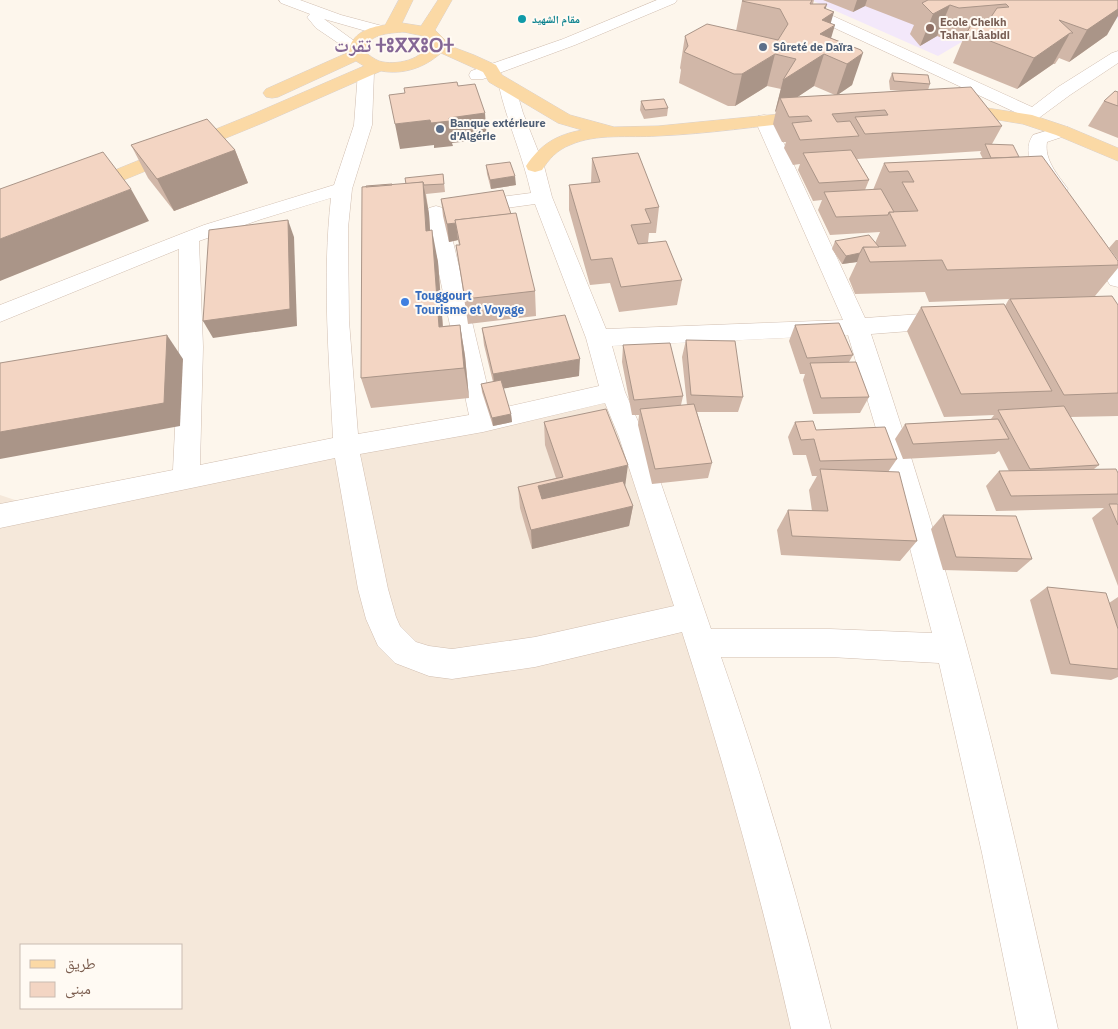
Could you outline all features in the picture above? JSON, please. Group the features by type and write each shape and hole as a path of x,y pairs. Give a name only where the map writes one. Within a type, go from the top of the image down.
{"main road":[{"path":"385,29 406,0"},
{"path":"426,31 444,0"},
{"path":"258,98 364,60 404,66 419,63 434,54 438,48 437,41 426,31 416,28 385,29 364,38 364,60"},
{"path":"438,48 468,58 492,77 564,119 614,132"},
{"path":"70,194 172,154 364,60"},
{"path":"419,63 492,77"},
{"path":"940,106 1030,116 1118,155"},
{"path":"535,166 551,146 564,140 614,132 658,131 831,114"}],"street":[{"path":"286,0 310,10 385,29"},
{"path":"670,0 569,42 492,77 514,113 535,166 542,197 598,338 613,392 632,437 730,730 787,927 811,1029"},
{"path":"787,0 1030,116 1114,62"},
{"path":"310,10 321,25 364,60 363,125 342,189 348,226 338,321 346,446 372,589 381,619 389,636 406,652 429,661 452,664 696,630 830,643 952,650"},
{"path":"764,120 857,327 922,536 952,650 1007,882 1038,1029"},
{"path":"1062,131 1039,139 1036,147 1041,162 1066,201"},
{"path":"0,314 189,238 287,203 342,189"},
{"path":"483,422 426,214 542,197"},
{"path":"1082,225 1118,280"},
{"path":"186,478 191,347 189,238"},
{"path":"598,338 857,327 973,318"},
{"path":"0,516 346,446 483,422 613,392"}],"shaded area":[{"name":"Ecole Cheikh Tahar Lâabidi","path":"811,0 1118,0 1118,18 1099,30 987,27 938,56"},
{"path":"615,395 802,1029 0,1029 0,495 21,502"}],"building":[{"path":"812,0 810,4 827,4 824,8 834,12 822,20 835,25 820,34 861,50 863,53 847,64 824,54 783,80 796,59 775,54 742,74 734,74 684,52 688,46 685,36 707,24 778,40 788,24 780,9 742,1"},
{"path":"928,0 1118,0 1118,9 1087,30 1059,20 1073,33 1070,33 1034,58 967,32 973,22 989,20 997,8 1009,7 1006,4 959,8 950,5 933,14 922,3"},
{"path":"892,73 928,75 930,84 894,81"},
{"path":"457,82 458,86 475,84 485,113 449,118 450,121 431,123 430,120 395,124 389,95 405,93 404,88"},
{"path":"971,87 1002,126 865,134 855,117 888,115 885,110 832,114 837,122 850,121 859,136 800,140 792,123 812,121 808,116 789,117 780,98"},
{"path":"1115,91 1118,92 1118,106 1104,101"},
{"path":"664,99 668,108 645,110 641,101"},
{"path":"207,119 235,150 157,179 131,145"},
{"path":"985,144 1013,145 1019,157 991,158"},
{"path":"851,150 869,180 819,183 803,153"},
{"path":"103,152 131,189 0,239 0,189"},
{"path":"638,153 659,207 645,209 651,223 631,225 638,244 666,241 682,280 621,287 612,258 591,260 569,185 600,182 592,158"},
{"path":"1042,156 1118,261 1118,265 947,270 942,260 870,262 863,247 906,246 889,212 918,211 902,182 914,182 908,171 889,172 884,163"},
{"path":"510,162 515,176 490,180 486,165"},
{"path":"443,174 444,184 424,185 423,182 406,184 405,178"},
{"name":"Touggourt Tourisme et Voyage","path":"423,182 426,231 432,230 439,327 460,325 464,368 361,378 362,187"},
{"path":"392,185 366,187 366,186"},
{"path":"881,189 894,212 889,212 888,215 836,217 824,192"},
{"path":"503,190 511,214 455,220 456,223 447,224 441,199"},
{"path":"516,213 535,291 465,299 456,245 460,245 455,220"},
{"path":"288,220 290,309 203,321 209,230"},
{"path":"869,235 879,247 863,247 860,253 846,256 835,241"},
{"path":"1112,296 1118,305 1118,393 1064,395 1010,299"},
{"path":"1004,304 1052,391 961,394 921,307"},
{"path":"565,315 580,359 493,374 482,328"},
{"path":"839,323 853,355 807,358 795,325"},
{"path":"167,335 164,403 0,432 0,363"},
{"path":"686,340 735,341 743,397 691,395"},
{"path":"670,343 683,396 634,400 623,345"},
{"path":"856,362 869,397 821,398 810,363"},
{"path":"501,380 511,414 492,418 481,384"},
{"path":"694,404 712,463 655,469 640,409"},
{"path":"1064,406 1099,465 1030,469 998,410"},
{"path":"606,409 628,465 538,486 542,499 623,481 633,506 531,530 518,487 563,477 544,422"},
{"path":"998,419 1009,439 913,444 905,424"},
{"path":"813,421 816,430 885,427 897,459 820,461 814,439 801,440 795,422"},
{"path":"820,469 899,472 917,541 792,536 788,510 828,511"},
{"path":"1116,469 1118,473 1118,494 1011,496 999,471"},
{"path":"1109,504 1118,504 1118,525"},
{"path":"943,515 1016,516 1032,559 956,557"},
{"path":"1047,587 1106,593 1118,629 1118,669 1070,664"}],"place":[{"name":"مقام الشهيد","path":"522,19"},
{"name":"Ecole Cheikh Tahar Lâabidi","path":"930,28"},
{"name":"Sûreté de Daïra","path":"763,47"},
{"name":"Banque extérieure d'Algérie","path":"440,129"},
{"name":"Touggourt Tourisme et Voyage","path":"405,302"}],"district":[{"name":"تقرت ⵜⵓⴳⴳⵓⵔⵜ","path":"394,45"}]}
